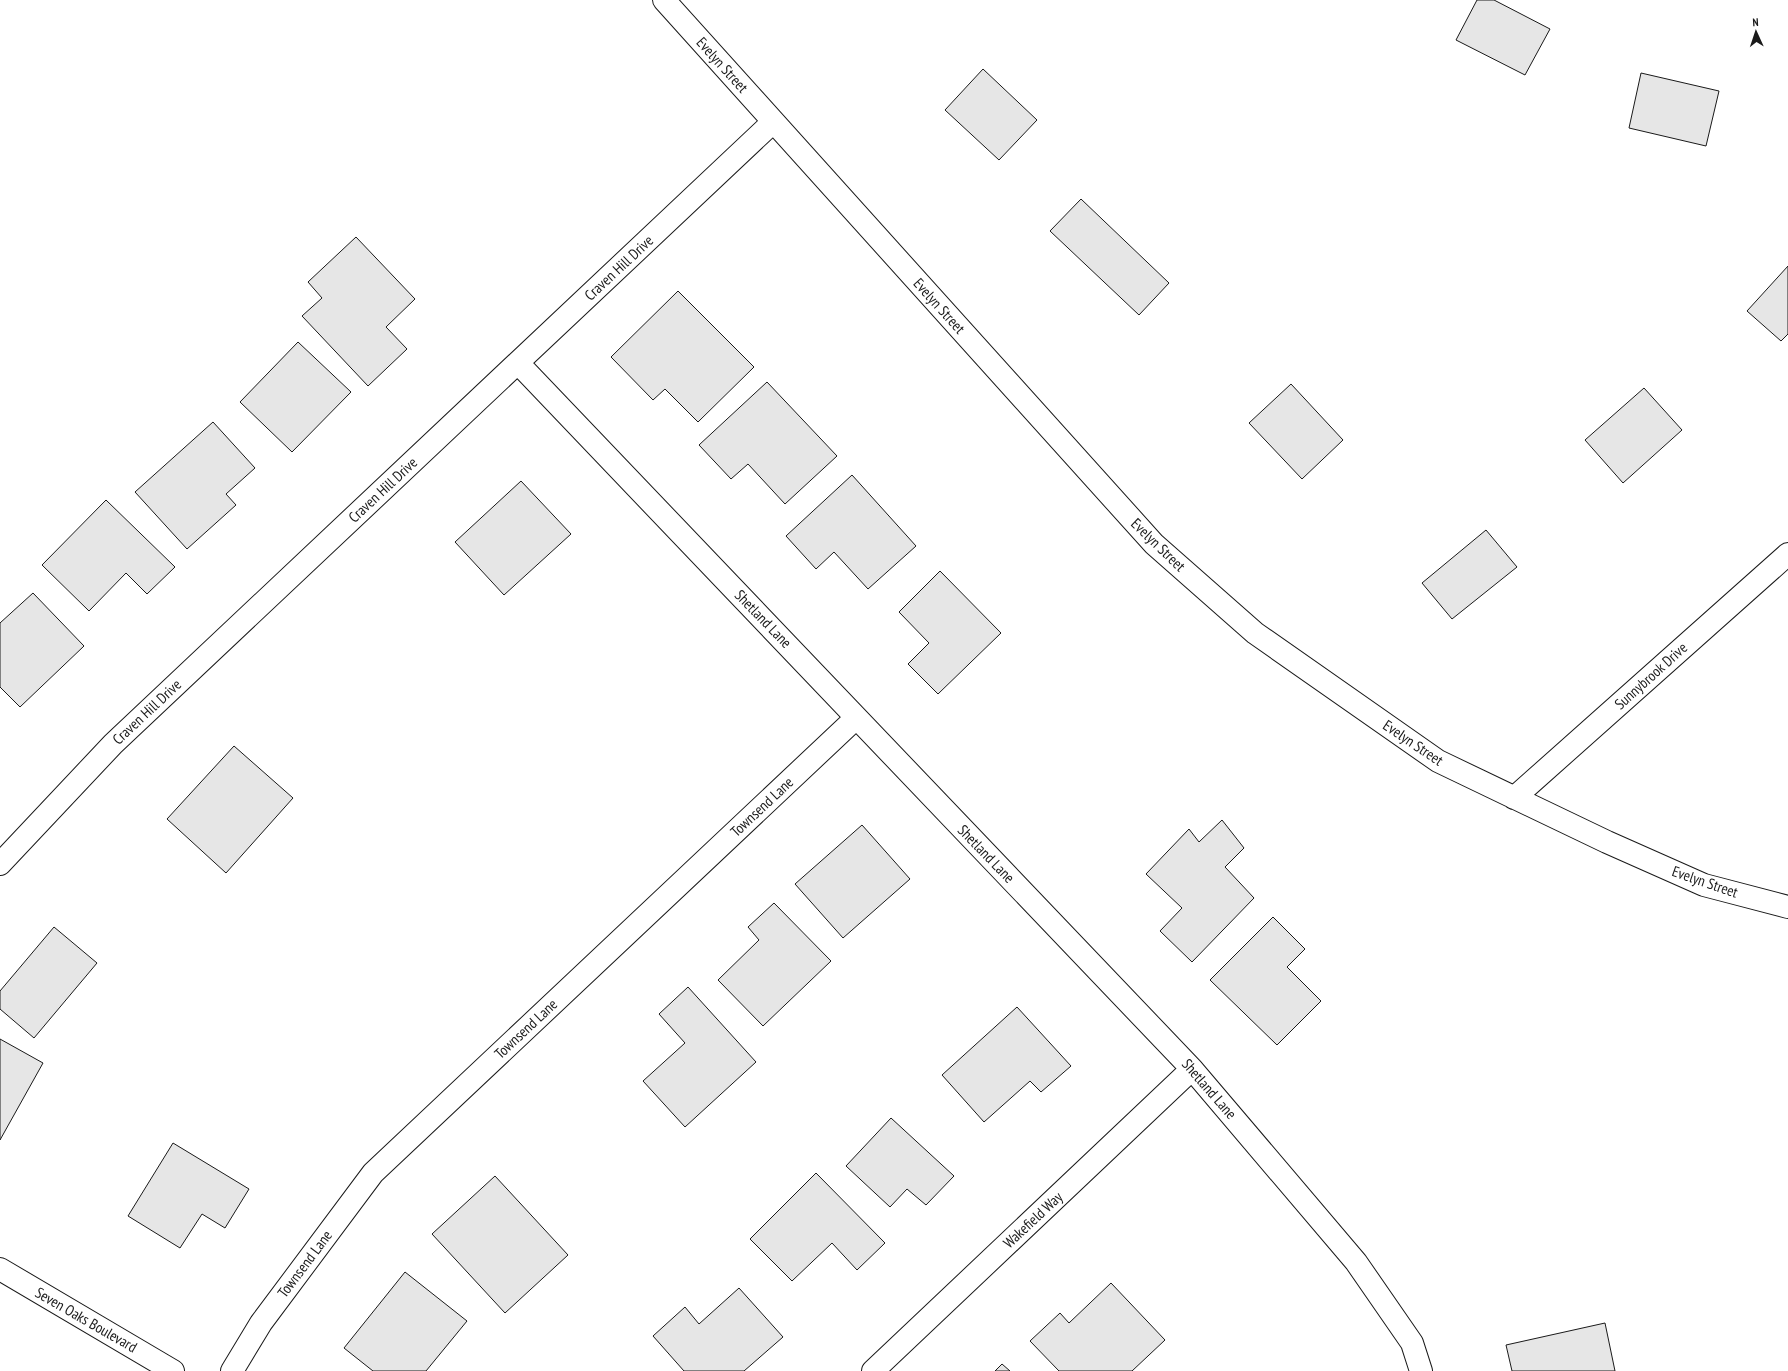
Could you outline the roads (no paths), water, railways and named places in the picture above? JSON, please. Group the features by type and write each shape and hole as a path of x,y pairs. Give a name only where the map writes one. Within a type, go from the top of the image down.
{"street":[{"name":"Evelyn Street","path":"664,0 1154,544 1255,633 1438,761 1607,842 1704,885 1788,907"},
{"name":"Craven Hill Drive","path":"0,864 113,744 773,122"},
{"name":"Shetland Lane","path":"518,363 1192,1069 1356,1262 1412,1343 1421,1371"},
{"name":"Sunnybrook Drive","path":"1514,798 1788,554"},
{"name":"Townsend Lane","path":"232,1371 261,1323 373,1173 856,718"},
{"name":"Wakefield Way","path":"873,1371 1192,1069"},
{"name":"Seven Oaks Boulevard","path":"0,1269 173,1371"}]}
